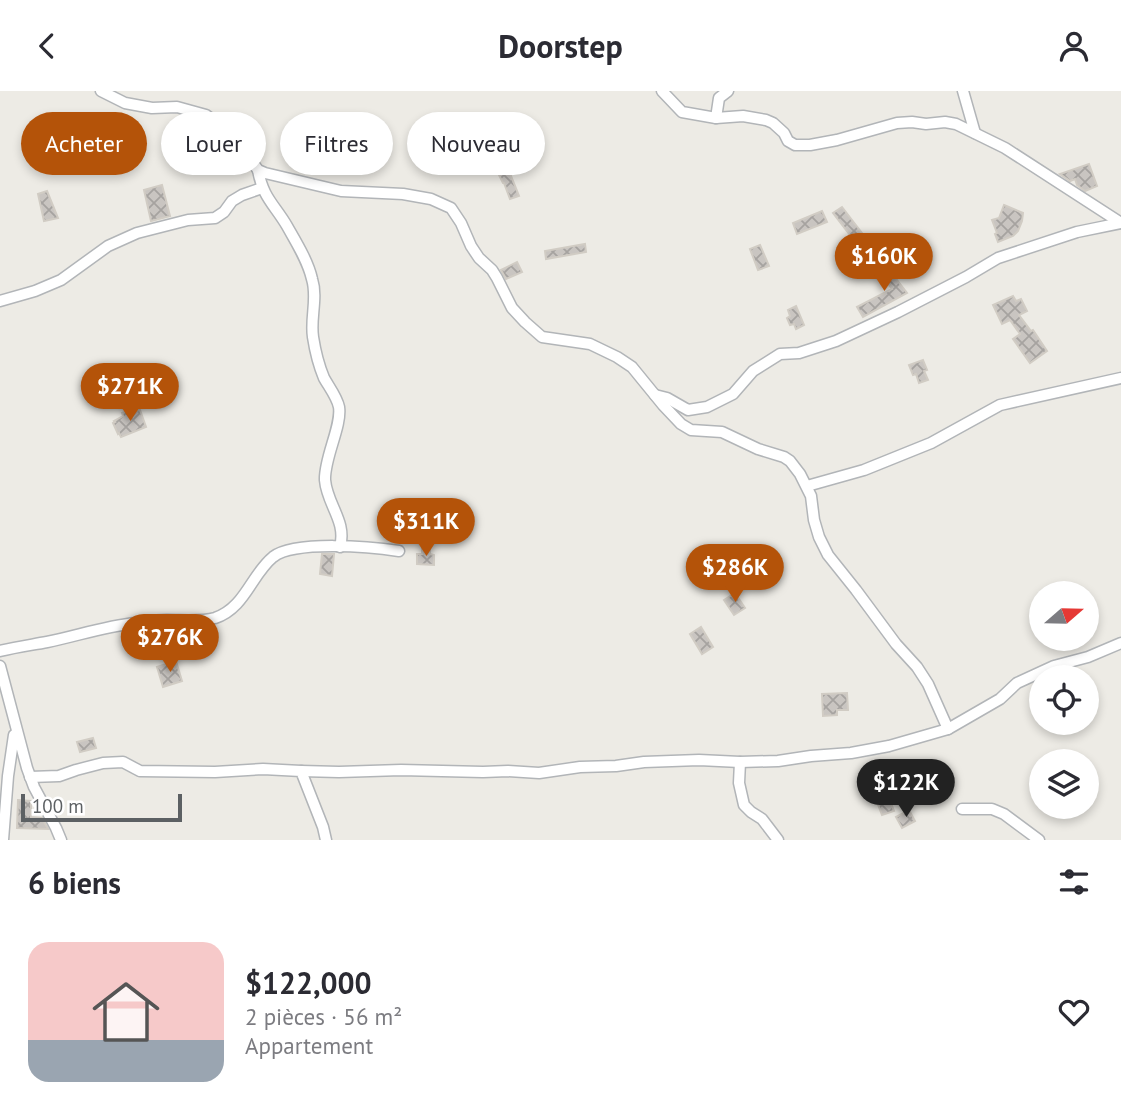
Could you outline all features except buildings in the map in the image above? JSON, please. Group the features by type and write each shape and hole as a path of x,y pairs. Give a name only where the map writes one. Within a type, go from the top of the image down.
{"street":[{"path":"101,91 125,103 152,108 177,107 195,112"},
{"path":"662,91 682,112 716,118 743,116 766,120 773,123 788,141 795,145 837,140 897,123 956,124 1005,148 1121,223"},
{"path":"716,118 719,98 729,91"},
{"path":"963,91 975,133"},
{"path":"266,173 341,191 403,194 431,199 451,208 479,258 492,270 512,308 542,337 590,344 617,357 632,367 681,423 691,430 722,432 758,449 784,457 793,464 811,496 814,520 828,555 917,667 928,684 948,729"},
{"path":"259,175 268,201 287,226 313,279 315,295 312,335 323,375 339,407 325,481 342,529 340,547"},
{"path":"0,301 36,291 61,280 108,246 137,233 188,220 215,218 224,212 232,201 262,188"},
{"path":"655,395 667,398 688,410 707,407 733,394 754,371 780,354 799,353 836,341 898,312 998,258 1077,232 1121,223"},
{"path":"807,486 864,470 930,443 1000,405 1121,378"},
{"path":"0,651 119,625 217,617 230,610 272,558 296,548 353,546 399,551"},
{"path":"4,777 29,772 59,776 103,763 123,762 140,772 262,769 339,772 401,769 539,773 644,762 778,761 851,753 889,746 948,729 1000,699 1017,683 1054,666 1088,657 1121,643"},
{"path":"0,666 29,772 61,840"},
{"path":"3,840 4,777 15,728"},
{"path":"740,762 739,783 744,805 762,819 778,840"},
{"path":"301,771 326,840"},
{"path":"962,809 992,809 1004,814 1040,840"}]}
